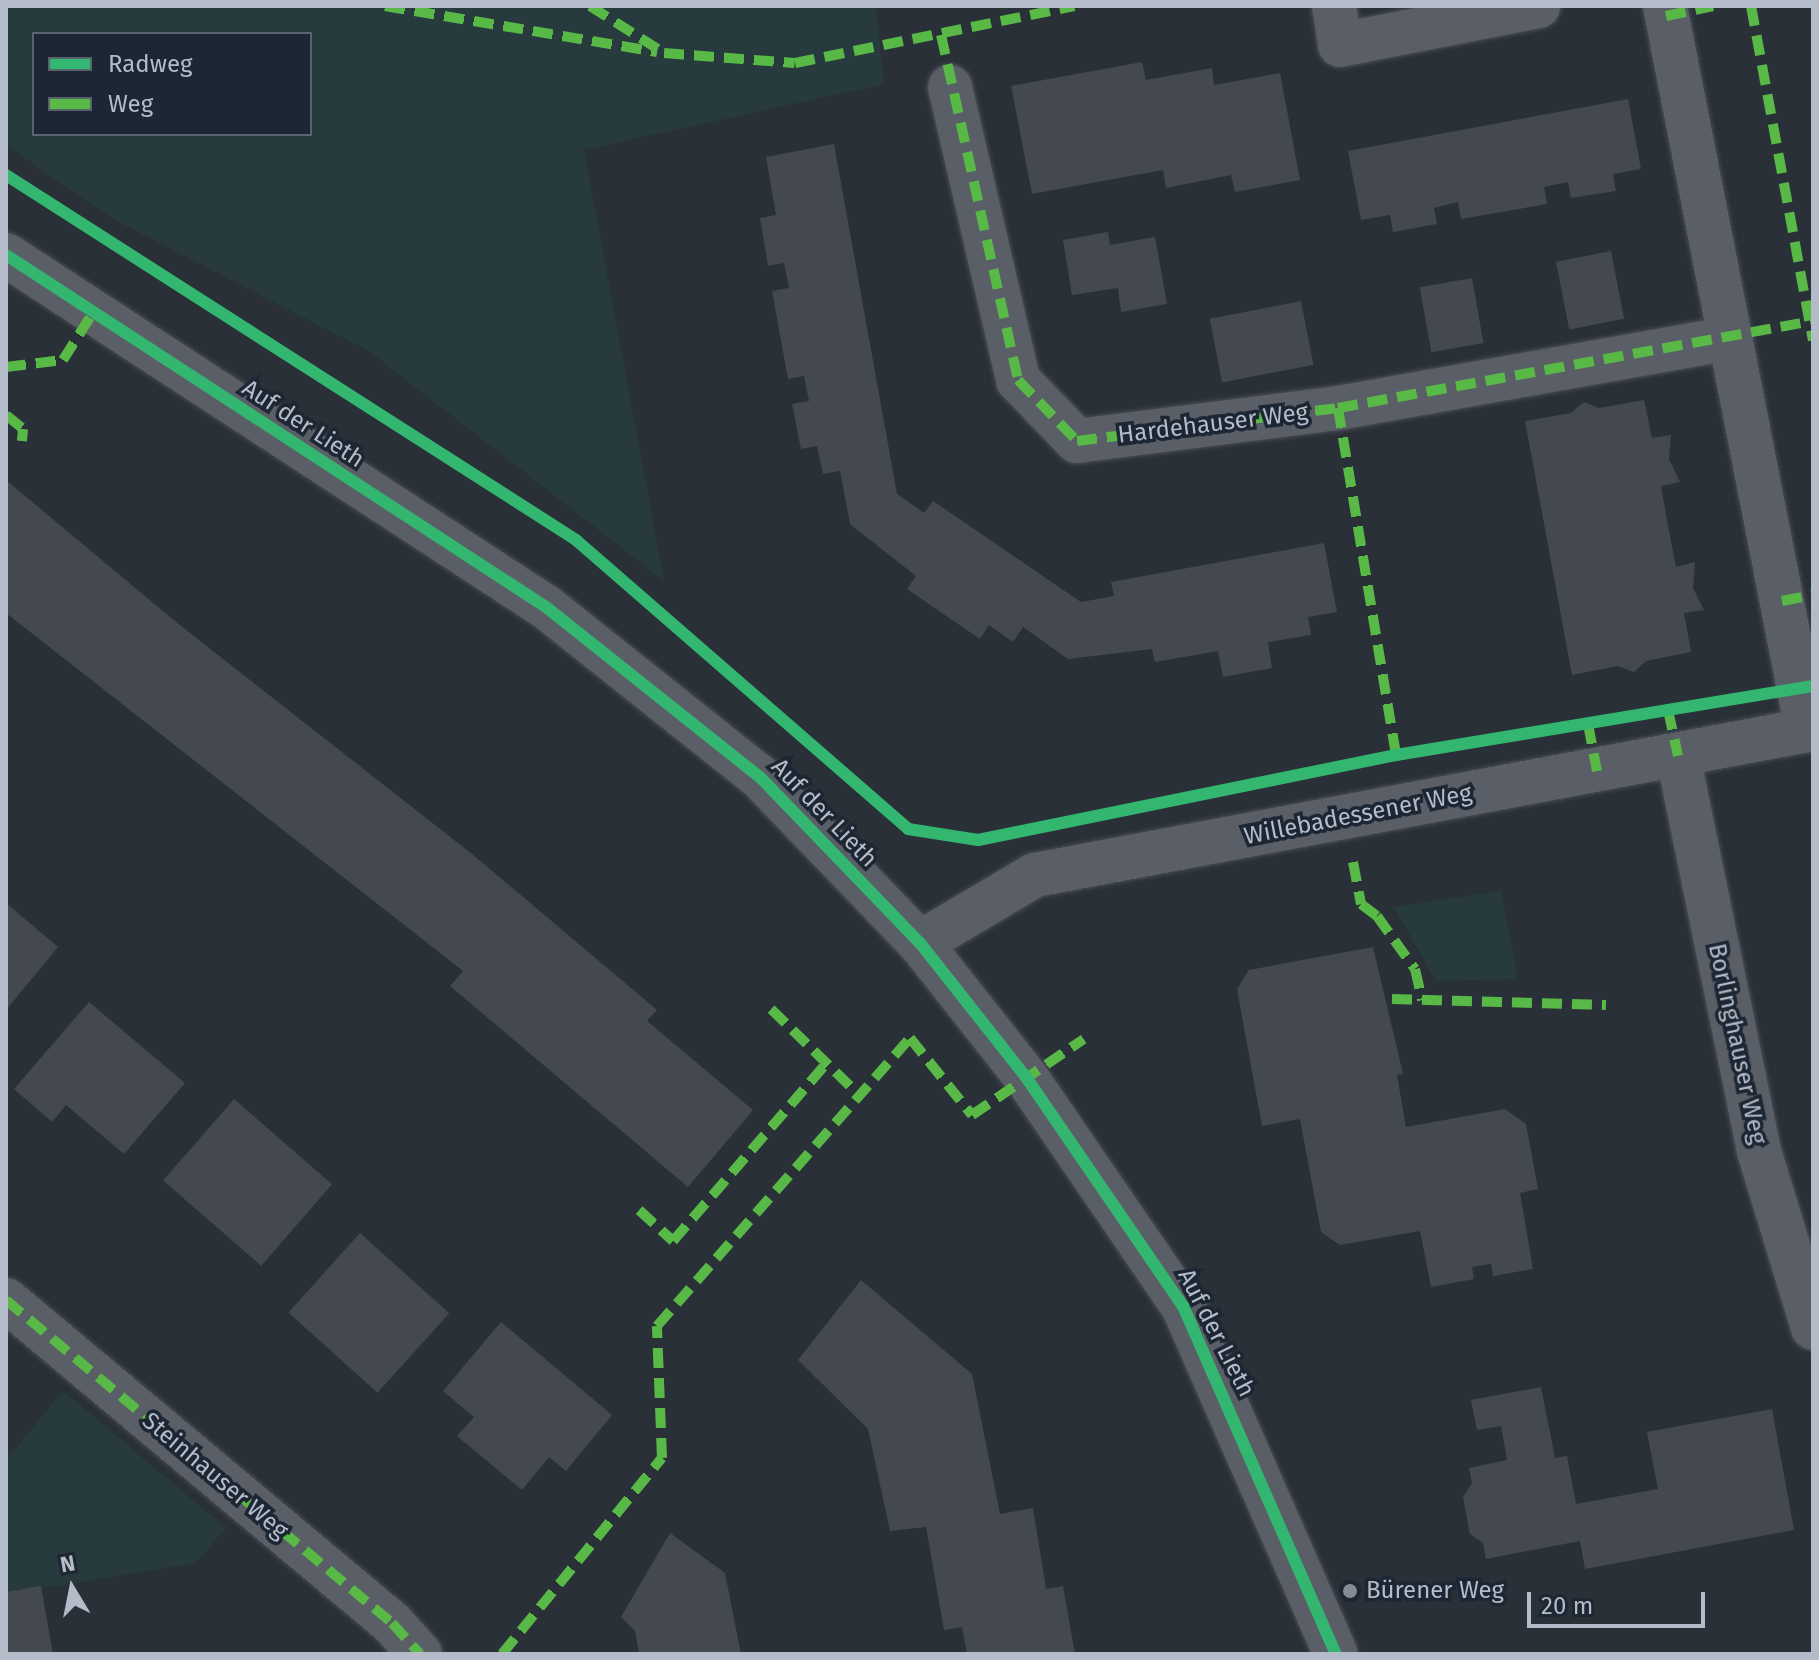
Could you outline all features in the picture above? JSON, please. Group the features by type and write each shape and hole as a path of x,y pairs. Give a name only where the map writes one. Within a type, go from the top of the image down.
{"street":[{"path":"1334,6 1340,45 1538,6"},
{"path":"1665,6 1810,730"},
{"name":"Hardehauser Weg","path":"950,87 1018,380 1077,441 1338,408 1730,338"},
{"name":"Auf der Lieth","path":"6,255 546,607 760,777 920,943 1026,1077 1183,1306 1336,1654"},
{"name":"Willebadessener Weg","path":"920,943 1035,875 1810,730"},
{"name":"Borlinghauser Weg","path":"1678,756 1759,1151 1813,1328"},
{"name":"Steinhauser Weg","path":"6,1300 392,1623 420,1654"}],"green space":[{"path":"6,6 876,6 884,84 584,150 664,581 369,351 113,219 6,145"},
{"path":"1501,891 1518,979 1436,981 1394,907"},
{"path":"63,1391 226,1528 196,1563 6,1594 6,1460"}],"building":[{"path":"1142,62 1146,80 1212,68 1214,85 1280,73 1300,180 1235,192 1231,175 1166,188 1163,170 1032,194 1011,86"},
{"path":"1628,99 1641,169 1613,174 1616,191 1571,198 1568,182 1544,187 1547,204 1461,219 1458,202 1434,208 1437,224 1393,232 1390,215 1361,220 1348,151"},
{"path":"834,144 897,494 924,513 933,501 1081,602 1114,596 1111,582 1324,543 1337,612 1308,617 1311,635 1268,642 1272,668 1223,677 1218,651 1155,662 1152,649 1068,659 1023,627 1013,642 989,625 980,639 907,589 916,576 850,524 840,471 823,474 817,446 801,449 792,404 809,401 804,376 788,379 772,291 789,288 784,263 768,266 760,218 776,215 766,157"},
{"path":"1108,232 1110,245 1155,237 1167,304 1121,312 1118,288 1072,295 1063,240"},
{"path":"1611,251 1624,319 1569,329 1556,262"},
{"path":"1472,278 1483,343 1431,352 1420,287"},
{"path":"1301,301 1313,365 1222,383 1210,319"},
{"path":"1644,400 1652,438 1671,435 1669,459 1680,482 1661,486 1668,526 1676,567 1695,562 1693,588 1704,610 1684,613 1691,652 1646,661 1634,672 1618,666 1572,675 1525,421 1571,413 1584,402 1599,408"},
{"path":"6,480 176,622 472,854 657,1010 647,1021 753,1110 688,1187 450,986 463,971 6,613"},
{"path":"6,903 58,947 6,1010"},
{"path":"1373,947 1403,1074 1397,1075 1406,1127 1505,1109 1526,1124 1538,1189 1520,1193 1533,1269 1493,1276 1491,1264 1472,1267 1474,1279 1431,1287 1420,1231 1340,1245 1321,1232 1300,1119 1262,1126 1237,989 1249,970"},
{"path":"89,1002 185,1083 124,1154 66,1105 52,1122 14,1089"},
{"path":"234,1099 332,1184 261,1266 163,1181"},
{"path":"360,1233 449,1313 378,1393 288,1313"},
{"path":"861,1280 972,1374 1000,1514 1033,1508 1046,1589 1063,1586 1075,1654 967,1654 962,1627 944,1630 926,1527 890,1531 868,1429 798,1360"},
{"path":"501,1322 612,1415 566,1471 549,1457 522,1490 457,1436 474,1417 443,1391"},
{"path":"1541,1387 1555,1458 1567,1456 1576,1504 1658,1489 1647,1432 1772,1409 1794,1530 1585,1569 1580,1541 1486,1559 1483,1543 1470,1534 1463,1497 1472,1483 1469,1468 1507,1460 1501,1426 1477,1430 1471,1400"},
{"path":"670,1533 725,1573 741,1654 639,1654 635,1631 621,1617"},
{"path":"41,1586 53,1654 6,1654 6,1592"}],"marked path":[{"path":"385,6 657,52"},
{"path":"590,6 664,53 795,63 1074,6"},
{"path":"1666,16 1713,6"},
{"path":"1751,6 1813,340"},
{"path":"941,35 1018,380 1077,441 1338,408 1813,321"},
{"path":"6,367 63,360 94,311"},
{"path":"1338,408 1396,755"},
{"path":"6,415 23,429 22,441"},
{"path":"1782,601 1813,595"},
{"path":"1668,710 1678,756"},
{"path":"1588,724 1597,771"},
{"path":"1353,862 1361,904 1377,916 1415,969 1422,1000"},
{"path":"1392,999 1606,1005"},
{"path":"771,1009 859,1095"},
{"path":"502,1654 662,1458 657,1326 910,1038 972,1115 1084,1039"},
{"path":"639,1210 673,1241 826,1064"},
{"path":"6,1300 392,1623 420,1654"}],"cycle path":[{"path":"6,175 576,540 908,829 978,840 1396,755 1813,686"},
{"path":"6,255 546,607 760,777 920,943 1026,1077 1183,1306 1336,1654"}],"place":[{"name":"Bürener Weg","path":"1350,1591"}]}
